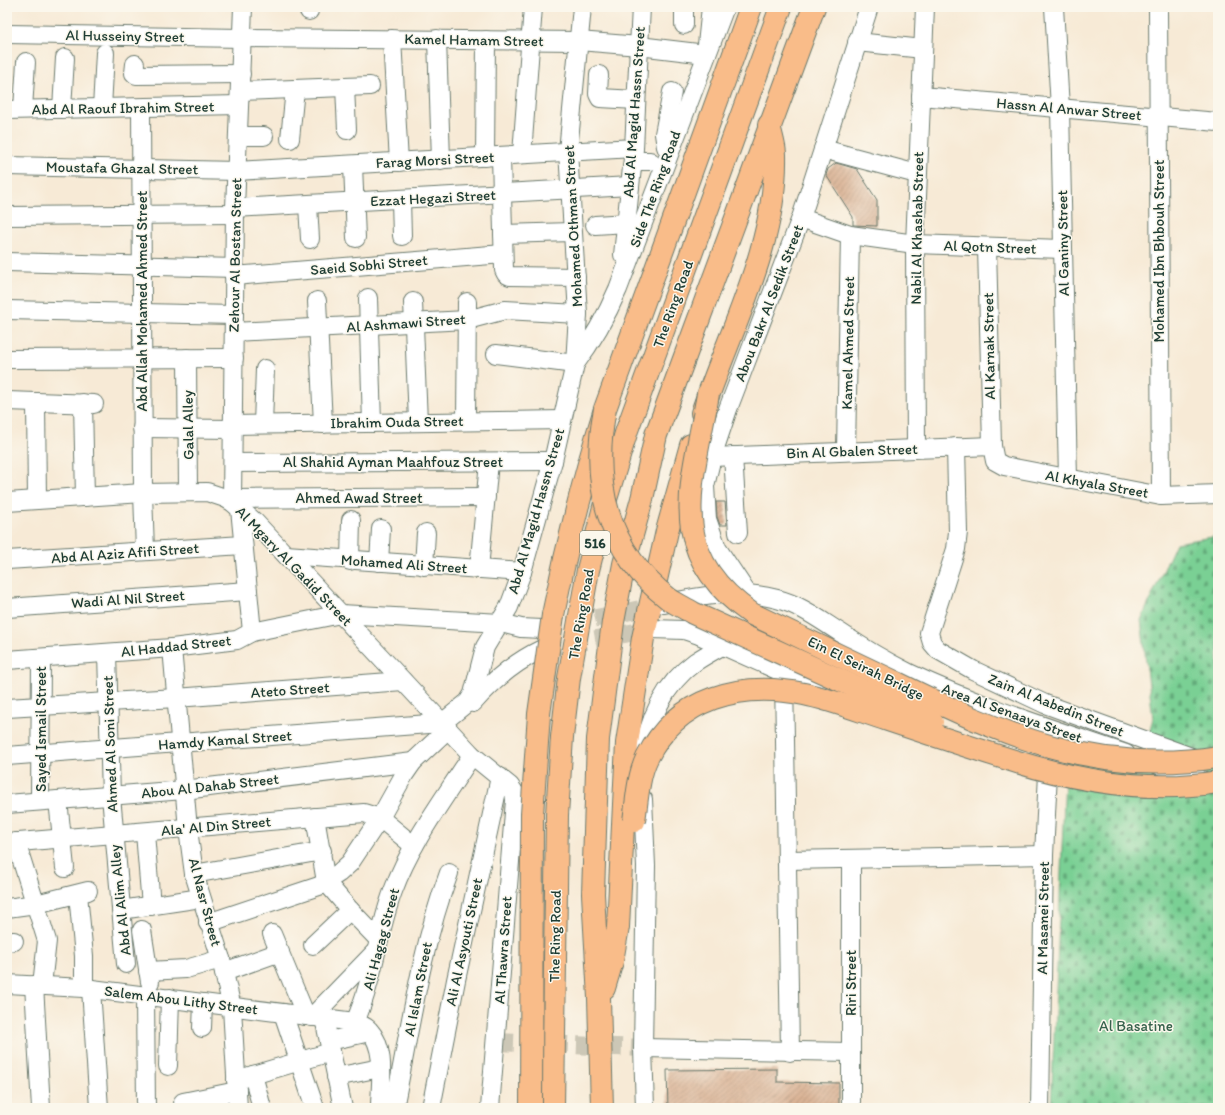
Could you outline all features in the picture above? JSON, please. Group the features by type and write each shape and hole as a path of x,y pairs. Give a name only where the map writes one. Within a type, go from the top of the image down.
{"highway":[{"path":"531,1108 532,814 539,714 546,657 562,568 584,475 605,409 751,7"},
{"name":"The Ring Road","path":"553,1108 557,823 561,744 569,678 588,570 606,499 627,430 781,7"},
{"name":"The Ring Road","path":"602,1108 599,998 593,894 598,739 610,636 624,564 642,499 656,435 769,125 814,7"},
{"path":"619,909 627,743 643,638 657,573 678,489 708,394 752,279 766,230 774,180 775,154 769,125"},
{"name":"Ein El Seirah Bridge","path":"708,394 693,478 690,501 690,523 696,545 705,566 718,585 734,601 752,614 965,716 1044,745 1081,754 1143,762 1175,762 1218,757"},
{"path":"605,409 600,435 599,462 602,488 608,514 619,539 632,561 650,582 670,599 693,613 959,734 1014,761"},
{"path":"599,998 608,978 612,961 619,909 640,784 646,759 659,737 676,718 692,708 721,695 762,691 802,694 842,704 1014,761 1077,777 1108,782 1173,786 1218,782"}],"street":[{"name":"Zehour Al Bostan Street","path":"243,7 235,211 233,463 235,504 244,545 252,632"},
{"path":"522,154 533,7"},
{"name":"Mohamed Othman Street","path":"562,420 575,364 578,314 569,190 568,151 582,7"},
{"name":"Abd Al Magid Hassn Street","path":"618,289 627,223 630,186 639,156 636,100 641,7"},
{"path":"684,7 684,25"},
{"path":"706,54 711,7"},
{"name":"Side The Ring Road","path":"575,364 592,341 606,317 618,289 668,153 725,7"},
{"name":"Abou Bakr Al Sedik Street","path":"747,593 717,548 707,519 705,486 712,457 801,218 869,7"},
{"name":"Nabil Al Khashab Street","path":"916,448 915,244 917,174 926,7"},
{"name":"Al Ganiny Street","path":"1054,7 1060,108 1068,479"},
{"name":"Mohamed Ibn Bhbouh Street","path":"1158,7 1161,496"},
{"name":"Al Husseiny Street","path":"7,34 242,38"},
{"name":"Kamel Hamam Street","path":"242,38 437,39 578,42 639,46 706,54"},
{"path":"392,39 399,162"},
{"path":"437,39 441,160"},
{"path":"486,40 493,157 502,194 503,262 506,274 510,276 576,277"},
{"path":"857,42 923,49"},
{"path":"102,108 105,53"},
{"path":"62,109 65,58"},
{"path":"15,109 26,62"},
{"path":"135,64 134,73 136,75 240,90 370,86"},
{"path":"599,75 598,94 600,98 636,100"},
{"path":"345,87 347,130"},
{"path":"290,140 294,89"},
{"name":"Abd Al Raouf Ibrahim Street","path":"15,109 141,108 240,90"},
{"path":"668,153 664,134 672,92"},
{"name":"Hassn Al Anwar Street","path":"921,96 1218,122"},
{"name":"Abd Allah Mohamed Ahmed Street","path":"141,108 142,428 145,552"},
{"path":"238,136 264,136"},
{"path":"823,149 917,174"},
{"name":"Farag Morsi Street","path":"237,171 493,157 568,151 639,156"},
{"path":"353,165 356,238"},
{"name":"Moustafa Ghazal Street","path":"7,166 237,171"},
{"name":"Ezzat Hegazi Street","path":"7,216 141,215 235,211 630,186"},
{"path":"401,200 402,236"},
{"path":"308,206 310,239"},
{"name":"Al Qotn Street","path":"801,218 850,234 915,244 1063,250"},
{"path":"595,225 627,223"},
{"path":"503,234 572,232"},
{"name":"Kamel Ahmed Street","path":"846,451 850,234"},
{"name":"Al Karnak Street","path":"987,247 992,446"},
{"name":"Saeid Sobhi Street","path":"7,262 142,265 234,272 503,262"},
{"path":"368,298 372,423"},
{"path":"317,301 323,424"},
{"path":"413,302 418,422"},
{"name":"Al Ashmawi Street","path":"7,310 142,312 234,323 318,329 414,323 467,311 505,310 578,314"},
{"path":"466,421 467,311"},
{"path":"496,354 575,364"},
{"path":"7,358 234,358"},
{"name":"Galal Alley","path":"187,358 188,492"},
{"path":"263,424 265,369"},
{"path":"7,401 89,404 85,497"},
{"path":"36,402 37,500"},
{"name":"Abd Al Magid Hassn Street","path":"448,729 473,694 486,647 501,623 522,572 553,461 562,420"},
{"name":"Ibrahim Ouda Street","path":"142,428 233,427 263,424 562,420"},
{"name":"Al Khyala Street","path":"992,446 993,455 999,465 1161,496 1218,494"},
{"name":"Bin Al Gbalen Street","path":"712,457 992,446"},
{"name":"Zain Al Aabedin Street","path":"956,447 958,532 952,566 929,633 932,643 938,650 1009,688 1045,704 1218,767"},
{"path":"733,456 738,533"},
{"name":"Al Shahid Ayman Maahfouz Street","path":"233,463 553,461"},
{"path":"479,569 489,462"},
{"name":"Al Mgary Al Gadid Street","path":"7,502 143,493 188,492 207,492 225,498 235,504 255,522 472,755 500,777 514,792"},
{"name":"Ahmed Awad Street","path":"235,504 486,497"},
{"path":"350,561 351,520"},
{"path":"379,562 381,529"},
{"path":"424,566 426,533"},
{"name":"Abd Al Aziz Afifi Street","path":"7,560 244,545"},
{"name":"Mohamed Ali Street","path":"286,555 350,561 522,572"},
{"name":"Wadi Al Nil Street","path":"7,608 248,591"},
{"name":"Area Al Senaaya Street","path":"656,606 711,594 747,593 780,599 810,612 874,655 909,673 962,696 1218,785"},
{"name":"Al Haddad Street","path":"7,660 172,648 237,640 252,632 341,614 501,623 521,628 542,629"},
{"path":"652,629 684,630 784,673 1049,776"},
{"path":"645,1108 643,1048 646,866 641,773 645,742 655,711 672,684 695,662 722,646"},
{"name":"Al Nasr Street","path":"172,648 184,790 194,874 222,965 232,1008 241,1088 262,1108"},
{"path":"208,923 326,882 350,863 380,818 413,762 468,710 485,689 506,671 542,650"},
{"name":"Ahmed Al Soni Street","path":"108,653 109,749 114,835"},
{"name":"Sayed Ismail Street","path":"40,801 41,658"},
{"path":"784,673 790,1052"},
{"name":"Ateto Street","path":"7,708 176,698 403,681"},
{"name":"Al Masanei Street","path":"1040,1108 1044,855 1051,728"},
{"name":"Hamdy Kamal Street","path":"7,756 180,743 448,729"},
{"name":"Ali Hagag Street","path":"355,1022 365,998 392,892 414,846 472,755"},
{"name":"Abou Al Dahab Street","path":"7,804 184,790 413,762"},
{"name":"Ali Al Asyouti Street","path":"431,1108 456,980 500,777"},
{"name":"Al Thawra Street","path":"490,1108 513,824 514,792"},
{"path":"58,800 65,868"},
{"name":"Ala' Al Din Street","path":"12,843 145,833 364,813 380,818 414,846"},
{"path":"314,1017 378,946 326,882 322,851 315,817"},
{"path":"145,833 151,906"},
{"name":"Abd Al Alim Alley","path":"114,835 126,964"},
{"path":"12,843 36,904 48,947 38,985 41,1108"},
{"path":"194,874 322,851"},
{"path":"787,860 1044,855"},
{"name":"Riri Street","path":"851,859 851,1108"},
{"name":"Al Islam Street","path":"394,1108 423,958 434,915 449,873"},
{"path":"7,908 36,904 84,892 84,948 99,1108"},
{"path":"121,910 201,898"},
{"path":"313,945 350,910"},
{"path":"142,930 148,972 149,995 146,1108"},
{"path":"272,934 330,1047 343,1108"},
{"path":"148,972 222,965 280,952"},
{"name":"Salem Abou Lithy Street","path":"7,984 87,988 149,995 232,1008 355,1022"},
{"path":"168,1066 170,998"},
{"path":"202,1028 203,1003"},
{"path":"283,1013 315,1108"},
{"path":"355,1022 368,1029 375,1039 380,1055 380,1108"},
{"path":"183,1102 241,1088 330,1047 370,1032"},
{"path":"643,1048 851,1052"},
{"path":"336,1077 380,1068"}],"green space":[{"name":"Al Basatine","path":"1218,536 1218,1108 1051,1108 1066,754 1139,777 1153,718 1141,620 1176,543"}],"building":[{"path":"836,163 857,169 877,200 877,226 853,225 853,217 826,175 828,169"},
{"path":"716,502 725,502 727,525 720,525 717,517"},
{"path":"777,1069 777,1082 839,1083 839,1108 668,1108 667,1070"}],"tunnel":[{"path":"542,629 656,606"},
{"path":"542,649 652,629"},
{"path":"496,1042 643,1048"}]}
